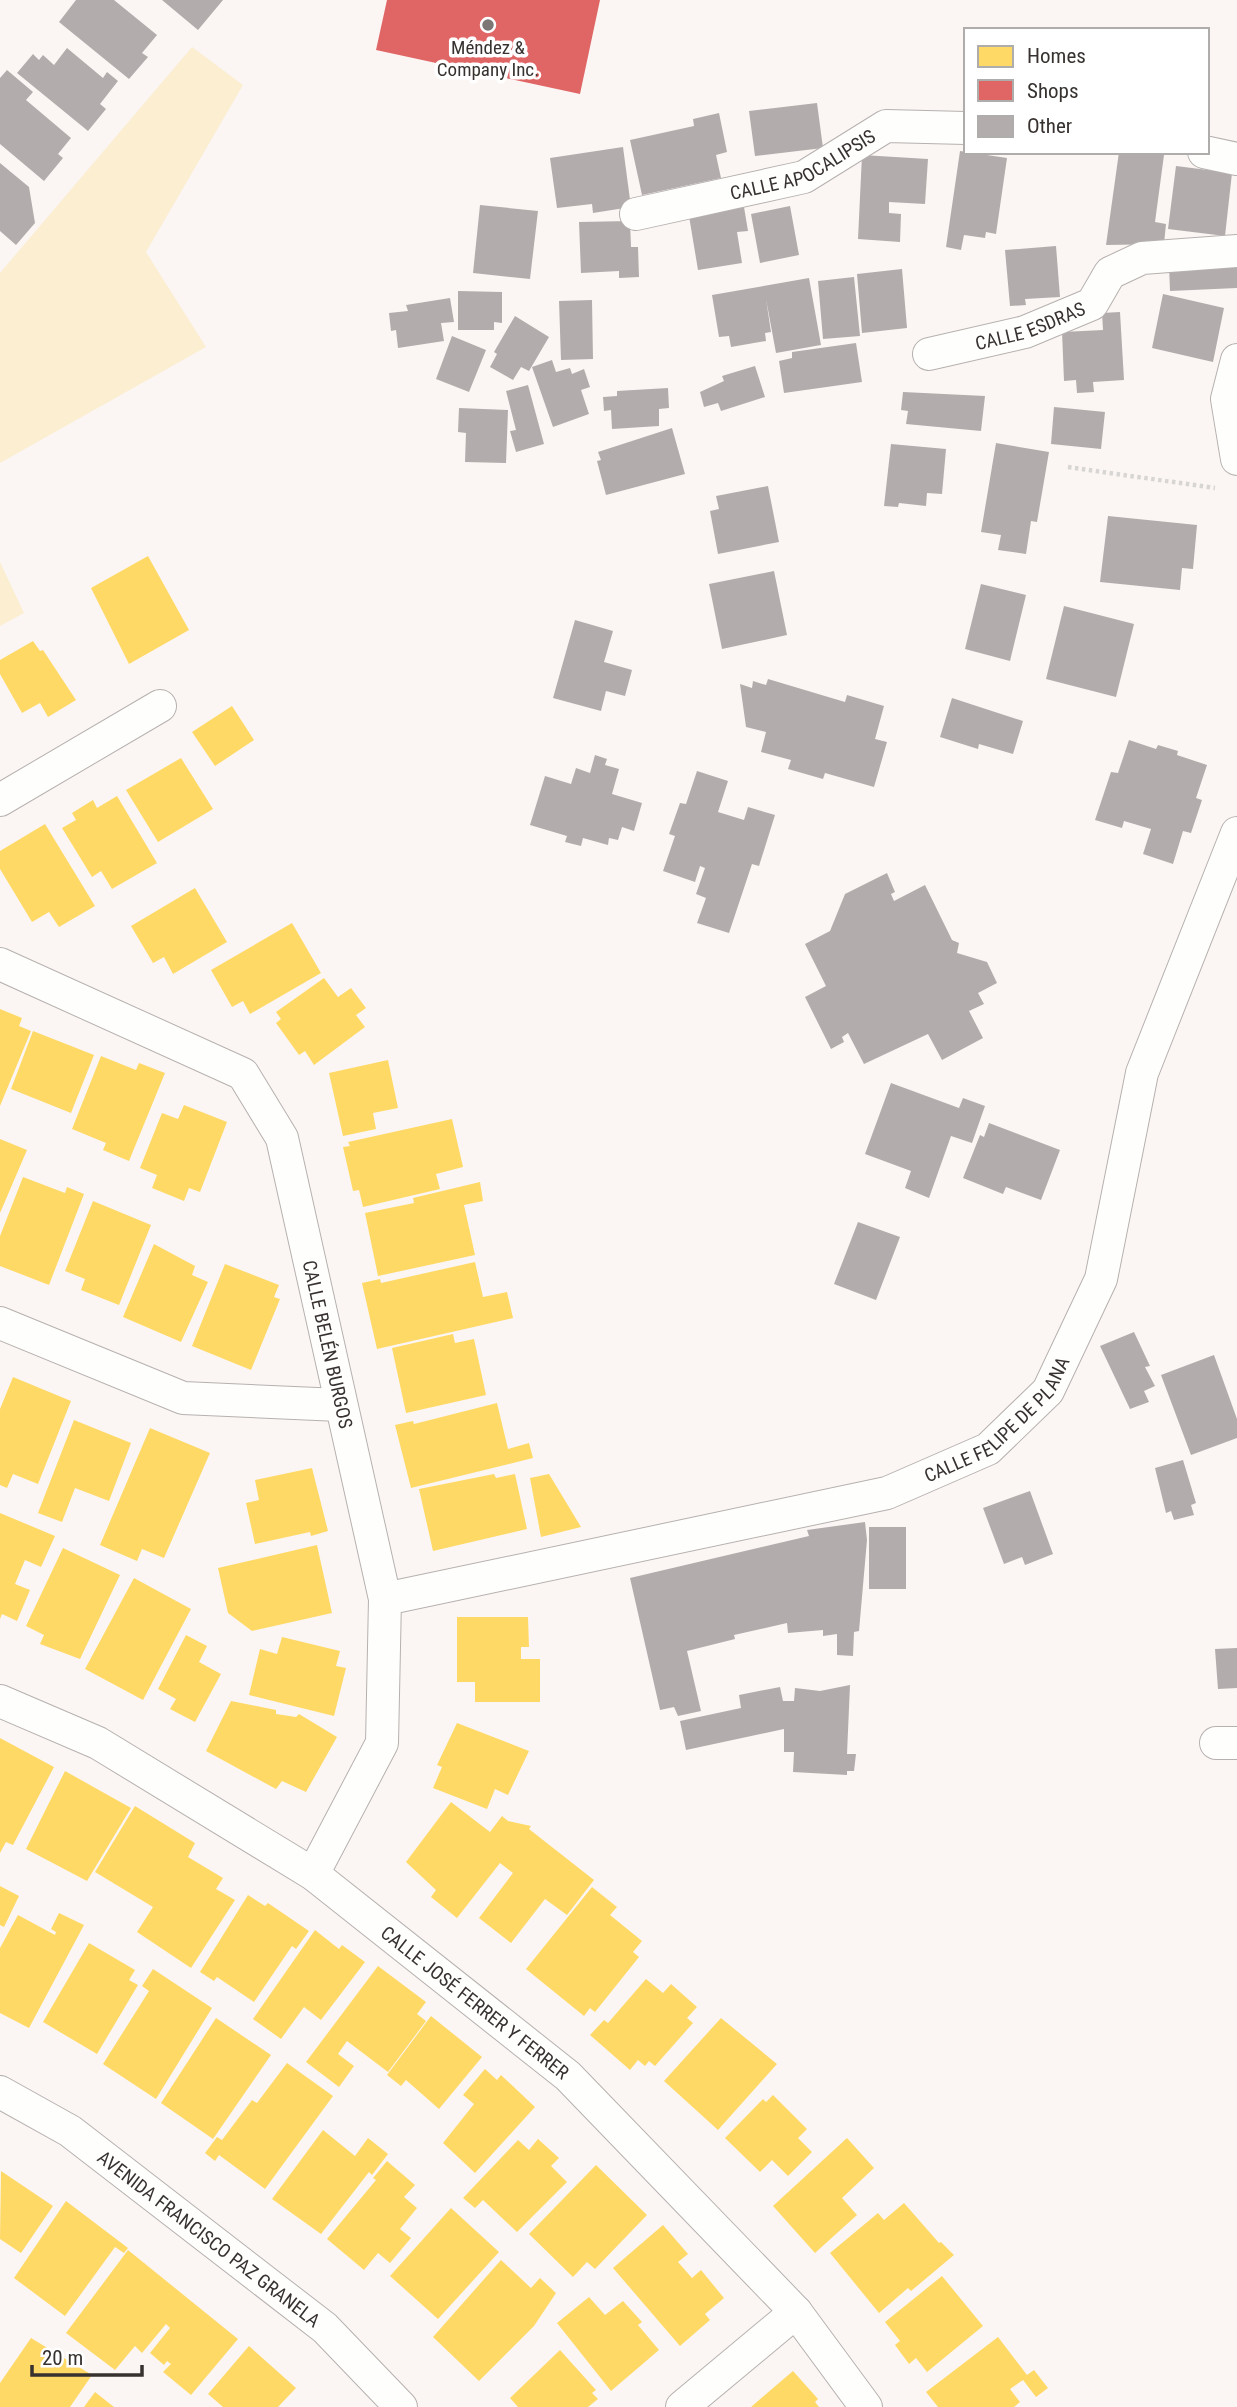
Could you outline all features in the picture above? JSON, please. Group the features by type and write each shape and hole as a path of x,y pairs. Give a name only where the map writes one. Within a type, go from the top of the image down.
{"street":[{"name":"CALLE APOCALIPSIS","path":"636,214 804,177 886,125 964,128"},
{"path":"1209,153 1237,159"},
{"name":"CALLE ESDRAS","path":"929,354 1025,332 1092,303 1110,273 1142,258 1237,251"},
{"path":"1237,360 1227,399 1237,458"},
{"path":"0,800 160,706"},
{"name":"CALLE FELIPE DE PLANA","path":"385,1599 887,1493 988,1449 1048,1391 1101,1279 1142,1073 1237,833"},
{"name":"CALLE BELÉN BURGOS","path":"0,964 243,1074 282,1138 385,1599 382,1743 313,1874"},
{"path":"0,1323 183,1398 340,1405"},
{"name":"CALLE JOSÉ FERRER Y FERRER","path":"0,1701 98,1743 313,1874 568,2076 796,2312 866,2407"},
{"name":"AVENIDA FRANCISCO PAZ GRANELA","path":"0,2092 69,2132 325,2328 401,2407"},
{"path":"682,2407 796,2312"}],"path":[{"path":"1068,467 1224,489"}],"shaded area":[{"path":"192,47 243,85 146,252 206,347 0,463 0,273"},
{"path":"0,562 24,613 0,626"}],"building: Homes":[{"path":"148,556 189,630 129,664 91,588"},
{"path":"33,641 40,651 43,650 76,700 48,717 40,703 22,713 0,674 0,660"},
{"path":"232,706 254,740 215,766 192,732"},
{"path":"181,758 213,809 158,842 126,790"},
{"path":"117,796 157,863 112,889 101,871 92,877 62,828 76,820 72,813 93,800 97,808"},
{"path":"45,824 95,906 59,927 49,912 32,922 0,869 0,851"},
{"path":"195,888 227,942 173,974 164,957 153,963 131,926"},
{"path":"292,923 321,973 250,1014 243,1001 232,1007 211,970"},
{"path":"324,978 338,997 351,988 366,1008 356,1015 365,1027 314,1065 305,1051 299,1055 276,1023 281,1019 276,1012"},
{"path":"0,1009 22,1018 19,1026 31,1031 0,1106"},
{"path":"33,1031 94,1055 71,1113 11,1089"},
{"path":"101,1056 136,1070 139,1063 165,1073 129,1161 103,1150 106,1143 72,1129"},
{"path":"388,1060 398,1108 373,1113 376,1129 343,1136 329,1073"},
{"path":"184,1105 227,1122 200,1192 189,1188 184,1201 152,1188 157,1175 140,1168 162,1113 178,1119"},
{"path":"452,1119 463,1167 436,1174 440,1189 363,1207 359,1190 353,1191 343,1147 350,1146 348,1142"},
{"path":"0,1139 27,1150 0,1213"},
{"path":"23,1177 65,1193 67,1187 84,1194 49,1285 0,1266 0,1236"},
{"path":"480,1182 483,1201 464,1205 475,1255 378,1276 365,1213 414,1203 413,1198"},
{"path":"93,1201 151,1225 119,1305 81,1290 85,1279 65,1271"},
{"path":"154,1244 195,1266 192,1275 208,1282 181,1342 123,1317"},
{"path":"475,1262 483,1297 507,1292 513,1318 377,1349 362,1283 380,1279 381,1283"},
{"path":"225,1264 279,1285 274,1297 280,1299 251,1370 192,1346"},
{"path":"453,1334 455,1343 474,1339 486,1395 406,1413 392,1348"},
{"path":"13,1377 71,1401 38,1484 13,1474 7,1488 0,1485 0,1409"},
{"path":"497,1403 508,1449 529,1443 533,1458 411,1488 395,1425 413,1421 414,1424"},
{"path":"74,1420 131,1443 109,1501 75,1488 62,1522 38,1513"},
{"path":"150,1428 210,1453 164,1558 142,1549 137,1561 100,1545"},
{"path":"312,1468 328,1531 311,1536 310,1532 255,1544 246,1503 259,1500 255,1480"},
{"path":"494,1474 496,1478 515,1474 527,1529 433,1551 419,1489"},
{"path":"549,1474 581,1527 541,1537 530,1478"},
{"path":"0,1513 55,1536 41,1567 25,1560 15,1584 30,1590 17,1621 2,1614 0,1619"},
{"path":"317,1545 332,1613 252,1631 228,1613 218,1568"},
{"path":"63,1548 120,1575 80,1659 40,1644 44,1635 26,1626"},
{"path":"134,1578 191,1609 143,1700 85,1669"},
{"path":"457,1617 528,1617 529,1647 521,1647 521,1659 540,1659 540,1702 475,1702 475,1682 457,1682"},
{"path":"186,1635 207,1646 199,1662 221,1674 195,1722 170,1709 176,1699 158,1689"},
{"path":"282,1637 340,1651 336,1666 346,1668 334,1716 249,1695 260,1649 277,1654"},
{"path":"231,1701 276,1710 276,1714 296,1717 299,1714 337,1737 306,1792 282,1781 276,1789 206,1751"},
{"path":"457,1723 529,1751 508,1795 495,1789 487,1809 433,1788 442,1767 437,1765"},
{"path":"0,1738 54,1767 13,1845 6,1842 0,1853"},
{"path":"65,1771 131,1808 87,1881 26,1849"},
{"path":"451,1802 490,1832 502,1816 508,1821 531,1826 529,1829 594,1880 567,1915 545,1899 511,1943 479,1918 513,1873 500,1863 457,1918 431,1897 436,1890 406,1862"},
{"path":"135,1806 195,1843 188,1857 223,1878 216,1889 235,1900 191,1968 137,1932 153,1907 95,1872"},
{"path":"0,1886 19,1896 4,1927 0,1925"},
{"path":"592,1887 617,1907 610,1915 642,1941 633,1952 639,1957 595,2012 590,2008 584,2016 526,1969"},
{"path":"248,1895 265,1906 268,1903 309,1931 296,1949 292,1946 254,2002 217,1977 214,1981 200,1972"},
{"path":"59,1913 84,1925 29,2028 0,2013 0,1948 18,1915 55,1935 56,1932 51,1929"},
{"path":"315,1930 339,1949 342,1945 365,1962 321,2020 304,2007 281,2039 253,2019"},
{"path":"89,1943 135,1970 129,1980 138,1985 97,2054 43,2022"},
{"path":"378,1966 426,2002 417,2014 426,2021 388,2072 347,2041 338,2054 354,2066 339,2087 306,2062"},
{"path":"153,1969 212,2008 156,2099 103,2064 149,1991 142,1986"},
{"path":"646,1979 663,1993 671,1984 697,2007 687,2018 693,2023 655,2066 649,2061 645,2066 638,2060 630,2070 590,2035 604,2020 608,2023"},
{"path":"431,2016 482,2057 439,2109 406,2080 401,2086 387,2075"},
{"path":"216,2018 271,2055 213,2139 161,2103"},
{"path":"721,2018 777,2064 718,2130 664,2081"},
{"path":"287,2063 333,2096 265,2189 219,2155 215,2161 205,2153 217,2137 222,2140 252,2100 257,2103"},
{"path":"485,2069 497,2080 501,2075 535,2107 475,2173 443,2143 474,2104 463,2095"},
{"path":"773,2095 807,2129 798,2138 812,2152 788,2176 772,2160 760,2172 725,2138 763,2099 766,2102"},
{"path":"323,2130 355,2156 368,2138 388,2154 372,2175 369,2172 321,2234 272,2199"},
{"path":"847,2138 874,2168 842,2198 857,2215 815,2253 773,2206"},
{"path":"538,2139 559,2158 551,2166 567,2182 517,2232 483,2200 475,2208 463,2198 518,2140 529,2150"},
{"path":"387,2161 415,2185 404,2197 417,2208 400,2229 411,2238 390,2263 378,2253 364,2270 327,2239 376,2180 373,2178"},
{"path":"596,2165 647,2215 595,2269 587,2262 573,2277 529,2234"},
{"path":"1,2171 53,2206 21,2253 0,2239"},
{"path":"66,2201 128,2248 124,2253 115,2247 65,2316 14,2278"},
{"path":"904,2203 939,2243 954,2255 911,2291 908,2288 879,2313 830,2253 878,2213 884,2220"},
{"path":"451,2208 499,2252 438,2319 390,2276"},
{"path":"663,2225 688,2254 678,2262 692,2278 701,2270 724,2298 705,2314 710,2320 680,2346 613,2268"},
{"path":"128,2250 238,2339 191,2395 163,2372 171,2364 167,2361 164,2365 150,2353 170,2328 166,2324 142,2353 135,2346 115,2370 66,2333"},
{"path":"501,2260 531,2288 540,2278 556,2293 534,2326 479,2381 433,2337"},
{"path":"942,2276 983,2326 927,2372 916,2358 909,2364 895,2345 900,2341 885,2322"},
{"path":"589,2297 605,2315 623,2301 642,2322 638,2325 659,2350 611,2391 557,2323"},
{"path":"998,2337 1027,2375 1034,2370 1048,2388 1036,2397 1023,2380 1010,2389 1020,2402 1014,2407 938,2407 926,2392"},
{"path":"31,2338 92,2375 70,2407 0,2407 0,2383"},
{"path":"249,2346 296,2388 278,2407 223,2407 208,2394"},
{"path":"560,2350 596,2390 592,2393 598,2399 588,2407 518,2407 510,2398"},
{"path":"793,2371 818,2399 815,2402 819,2407 751,2407"},
{"path":"95,2392 114,2407 84,2407"}],"building: Shops":[{"name":"Méndez & Company Inc.","path":"387,0 600,0 580,94 376,50"}],"building: Other":[{"path":"76,0 114,0 157,35 142,53 148,57 129,79 59,22"},
{"path":"162,0 223,0 198,30"},
{"path":"67,48 103,78 107,72 118,81 100,104 106,109 88,131 17,73 33,54 39,60 43,55 54,65"},
{"path":"7,70 33,92 26,100 71,138 58,154 63,158 44,181 0,144 0,78"},
{"path":"817,103 823,148 755,156 749,111"},
{"path":"719,113 727,152 716,155 721,178 642,195 630,140 694,126 693,119"},
{"path":"623,147 631,207 593,213 592,204 557,208 550,158"},
{"path":"960,151 964,154 1007,158 996,234 986,232 985,238 964,235 961,250 946,247"},
{"path":"1119,154 1164,155 1155,222 1166,224 1164,244 1106,245"},
{"path":"862,155 928,159 925,204 889,202 889,213 901,214 900,242 858,239"},
{"path":"0,163 29,187 35,223 16,245 0,231"},
{"path":"1176,166 1232,173 1225,236 1168,229"},
{"path":"480,205 538,211 530,279 473,273"},
{"path":"790,206 799,255 760,263 751,214"},
{"path":"744,207 748,231 737,232 742,263 698,270 689,216"},
{"path":"630,221 631,247 638,247 639,277 619,278 619,271 581,273 579,222"},
{"path":"1056,246 1060,297 1025,299 1026,305 1010,306 1005,250"},
{"path":"1237,262 1237,288 1170,291 1169,265"},
{"path":"902,269 907,328 862,333 857,274"},
{"path":"854,277 860,336 823,339 818,281"},
{"path":"809,278 821,345 776,353 766,299 771,332 765,333 766,341 731,347 729,336 719,337 712,295"},
{"path":"458,291 502,292 502,323 494,322 494,330 458,330"},
{"path":"1163,294 1224,308 1213,362 1152,348"},
{"path":"450,298 454,322 441,323 444,341 398,348 396,330 391,331 389,313 408,311 406,305"},
{"path":"592,300 593,359 561,360 559,301"},
{"path":"1120,312 1124,380 1093,382 1094,392 1077,393 1076,380 1064,381 1062,332 1103,330 1102,313"},
{"path":"515,316 549,337 529,371 521,367 513,380 490,367 497,354 494,352"},
{"path":"452,336 486,350 469,392 436,379"},
{"path":"856,343 862,382 784,393 779,361 792,358 792,352"},
{"path":"552,360 556,372 570,368 572,374 584,369 590,387 581,390 589,414 553,427 532,367"},
{"path":"755,366 765,397 721,411 718,403 704,407 700,392 724,381 722,376"},
{"path":"528,385 544,444 516,452 510,431 516,430 506,391"},
{"path":"668,388 669,408 659,409 659,426 612,429 611,410 604,411 603,397 617,396 617,391"},
{"path":"903,392 985,396 981,431 906,424 908,411 901,410"},
{"path":"1054,407 1105,412 1101,449 1051,444"},
{"path":"459,408 508,410 506,463 465,462 466,433 458,432"},
{"path":"672,428 685,474 606,495 597,461 601,460 598,452"},
{"path":"996,443 1049,452 1037,522 1031,521 1026,554 998,550 1001,535 981,532"},
{"path":"891,444 946,449 942,494 927,493 926,506 899,503 898,507 884,506"},
{"path":"768,486 779,542 718,554 710,511 719,509 716,496"},
{"path":"1108,516 1197,525 1193,569 1182,568 1180,590 1100,582"},
{"path":"774,571 787,635 722,649 709,584"},
{"path":"981,584 1026,595 1010,661 965,649"},
{"path":"1064,606 1134,624 1116,697 1046,679"},
{"path":"575,620 613,631 604,662 632,670 625,696 606,691 601,711 553,698"},
{"path":"768,679 845,702 847,695 884,706 875,739 887,742 874,787 825,773 823,779 788,769 791,760 761,752 766,732 746,727 740,684 752,688 753,681 766,685"},
{"path":"952,698 1023,721 1013,754 979,744 978,749 940,737"},
{"path":"1129,740 1156,749 1158,745 1178,751 1177,755 1207,765 1196,798 1202,800 1191,833 1183,831 1173,864 1143,854 1151,829 1124,821 1122,828 1095,820 1111,772 1118,773"},
{"path":"595,755 607,759 605,765 619,769 612,794 642,803 634,831 622,827 618,840 609,838 608,845 583,838 581,846 565,842 567,836 530,825 545,776 571,784 576,768 590,773"},
{"path":"697,771 728,781 718,812 744,820 748,807 775,815 759,866 752,864 729,933 697,923 706,898 696,894 705,868 700,866 695,882 663,871 675,836 669,834 680,803 686,804"},
{"path":"887,873 895,892 891,894 894,901 925,885 952,940 959,943 957,953 987,962 997,983 978,993 984,1004 969,1011 983,1038 942,1060 928,1034 864,1064 848,1033 842,1037 844,1042 831,1049 805,997 826,986 805,944 830,931 845,894"},
{"path":"891,1083 959,1108 963,1098 985,1106 972,1143 951,1136 929,1198 905,1188 911,1171 865,1154"},
{"path":"989,1123 1060,1150 1041,1200 1006,1187 1003,1194 963,1178 980,1135 984,1137"},
{"path":"858,1222 900,1237 876,1300 834,1284"},
{"path":"1134,1332 1150,1366 1145,1367 1155,1386 1144,1391 1149,1402 1130,1409 1100,1346"},
{"path":"1214,1355 1237,1419 1237,1438 1191,1455 1161,1375"},
{"path":"1183,1460 1196,1503 1191,1505 1194,1515 1174,1520 1171,1511 1166,1513 1155,1468"},
{"path":"1030,1491 1053,1554 1025,1565 1022,1557 1004,1564 983,1508"},
{"path":"865,1522 867,1540 859,1631 854,1632 853,1656 837,1655 837,1634 823,1636 823,1630 788,1633 787,1623 734,1635 735,1639 687,1651 701,1711 678,1716 674,1707 660,1710 630,1578 809,1536 807,1530"},
{"path":"869,1527 906,1527 906,1589 869,1589"},
{"path":"1237,1648 1237,1688 1218,1689 1215,1649"},
{"path":"850,1685 847,1754 856,1754 854,1771 847,1771 847,1775 793,1772 794,1752 784,1752 784,1729 686,1750 680,1721 741,1708 739,1695 780,1687 783,1701 794,1701 795,1688 820,1691"}],"place":[{"name":"Méndez & Company Inc.","path":"488,25"}]}
